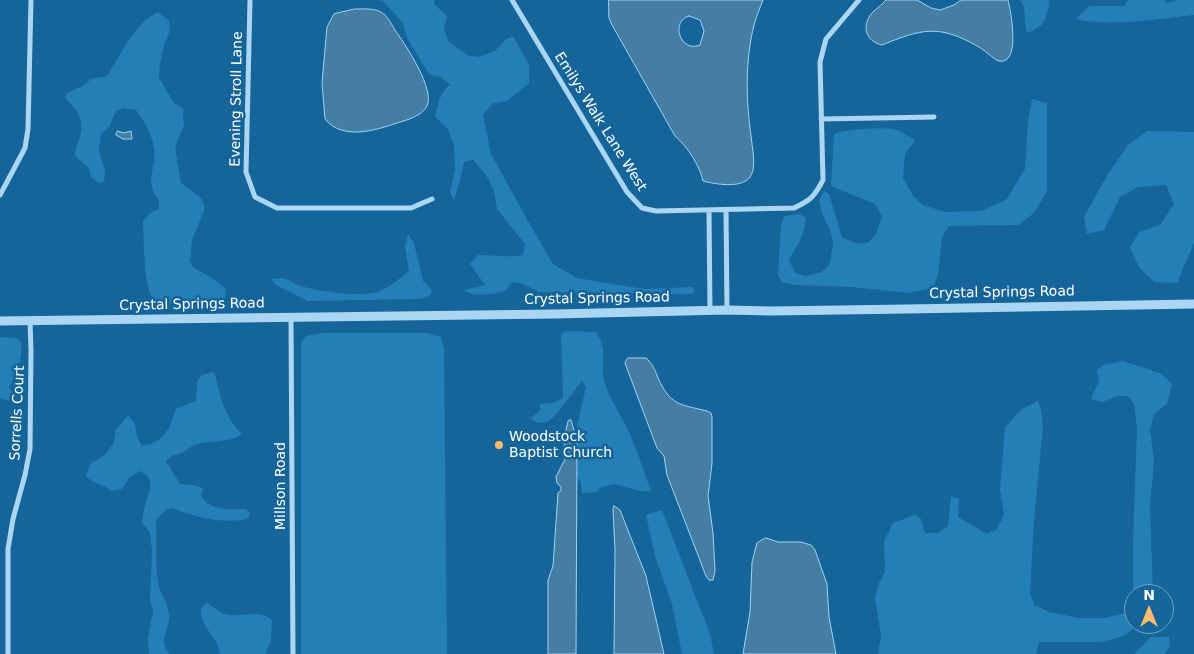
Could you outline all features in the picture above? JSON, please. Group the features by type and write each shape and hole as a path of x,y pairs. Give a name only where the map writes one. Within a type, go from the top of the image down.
{"street":[{"path":"0,195 26,148 31,0"},
{"name":"Evening Stroll Lane","path":"250,0 246,172 255,197 276,208 411,208 432,198"},
{"name":"Emilys Walk Lane West","path":"512,0 627,192 642,208 656,211 794,208 808,202 815,195 822,180 820,62 826,39 859,0"},
{"path":"821,119 934,117"},
{"path":"726,210 727,310"},
{"path":"709,211 710,310"},
{"name":"Crystal Springs Road","path":"0,321 1194,304"},
{"name":"Millson Road","path":"291,318 293,654"},
{"name":"Sorrells Court","path":"8,654 8,549 13,518 26,475 30,449 32,350 30,321"}],"shaded area":[{"path":"379,0 434,0 435,5 447,16 444,30 449,42 467,55 478,57 495,51 505,40 513,36 529,65 529,83 507,101 493,103 483,115 491,154 553,264 577,278 645,289 693,287 694,292 690,294 539,292 523,284 512,282 505,291 484,295 473,294 464,290 485,285 470,264 478,255 523,255 525,244 497,209 494,191 486,175 473,160 464,162 454,201 450,192 455,170 454,145 447,128 435,117 438,103 450,85 441,77 429,74 407,38 403,23 383,1"},
{"path":"609,0 763,0 754,25 749,52 747,94 754,163 752,173 746,181 728,185 703,181 696,163 684,145 675,136 609,18","holes":["689,16 700,20 704,31 700,45 687,45 680,35 680,24 683,19"]},
{"path":"886,0 917,0 931,8 940,10 954,5 961,0 1008,0 1013,36 1010,55 1006,60 999,61 980,47 964,39 952,34 930,31 908,35 882,45 876,43 868,36 866,31 867,21 874,11"},
{"path":"1020,0 1048,0 1049,2 1042,24 1028,33 1025,24 1024,7"},
{"path":"1128,0 1164,0 1167,3 1177,0 1194,0 1194,15 1119,22 1076,19 1089,6 1124,6"},
{"path":"355,9 375,10 384,14 413,58 424,80 428,99 427,106 418,115 370,131 360,132 341,130 332,126 325,119 322,83 327,27 334,14"},
{"path":"158,12 169,21 170,31 164,45 159,77 173,102 183,109 184,125 175,147 181,183 201,198 205,208 192,240 190,261 193,267 217,281 226,289 225,300 218,303 161,304 154,300 150,294 146,274 143,221 150,213 159,209 159,200 154,193 151,181 154,155 153,143 147,128 136,110 124,108 116,111 109,127 101,134 99,151 105,172 104,182 99,183 91,177 89,168 75,156 80,137 81,119 65,98 67,93 83,86 91,79 107,76 135,32"},
{"path":"1032,99 1047,103 1047,191 1034,213 1018,225 949,226 942,237 938,274 933,288 908,293 852,287 795,285 782,282 778,275 781,224 785,216 800,214 806,218 798,245 789,260 795,273 805,276 822,272 830,264 833,242 819,201 824,191 829,194 842,237 858,244 869,242 876,234 882,216 875,204 831,186 834,134 856,129 875,128 892,129 902,132 915,140 905,154 903,178 914,197 923,205 945,212 981,211 1006,200 1025,169 1028,121"},
{"path":"118,131 123,133 131,131 132,139 123,139 116,135"},
{"path":"1147,131 1194,132 1194,243 1177,283 1154,282 1139,267 1130,248 1139,232 1160,225 1174,204 1166,185 1138,187 1120,197 1104,230 1087,234 1084,217 1108,174 1128,145"},
{"path":"408,234 414,243 423,281 432,290 430,296 420,299 308,301 276,285 271,279 286,279 304,287 320,291 361,294 381,291 409,271 405,246"},
{"path":"565,331 596,332 600,339 605,384 633,442 651,491 640,491 614,484 600,488 597,492 582,493 581,482 577,477 575,435 586,387 582,381 548,422 537,423 531,418 540,411 540,404 553,403 563,398 561,335"},
{"path":"322,333 427,333 441,337 444,349 447,654 301,654 301,343 306,336"},
{"path":"0,337 16,338 21,342 20,360 9,388 14,396 15,403 0,398"},
{"path":"628,358 646,358 653,367 667,394 672,399 683,405 711,413 712,463 708,496 713,533 715,571 713,580 709,580 706,576 667,475 664,456 657,448 625,363"},
{"path":"1123,361 1160,373 1172,384 1167,404 1154,414 1150,430 1154,461 1150,506 1153,584 1133,584 1137,428 1134,404 1128,396 1117,396 1103,402 1091,399 1099,381 1097,370 1103,365"},
{"path":"213,372 227,414 242,434 232,439 195,445 181,454 173,455 166,461 180,484 203,488 201,496 210,505 227,509 246,509 250,514 247,519 228,521 199,517 172,508 166,510 156,520 157,574 159,587 169,613 164,641 166,650 170,654 149,654 148,638 153,611 150,598 152,551 150,533 142,522 150,490 150,481 145,474 139,471 129,478 122,489 111,491 86,476 90,464 105,455 114,442 116,429 128,416 135,423 137,437 142,446 156,441 165,433 176,409 196,401 197,381 202,375"},
{"path":"1038,401 1043,426 1034,521 1030,593 1035,605 1049,612 1079,618 1105,618 1124,613 1124,634 1127,634 1103,642 1039,642 1036,654 878,654 881,636 875,597 885,572 884,541 893,523 915,515 921,519 925,533 938,533 948,526 951,496 959,499 958,517 987,534 997,529 1004,515 1000,489 1005,427 1022,409"},
{"path":"571,420 577,441 576,654 548,654 548,580 553,566 558,493 561,491 556,477 565,459 564,439 568,421"},
{"path":"614,506 620,510 646,576 664,654 614,654"},
{"path":"662,510 710,634 714,654 682,654 672,604 655,556 646,515"},
{"path":"766,538 778,542 801,542 811,545 815,550 827,584 829,617 836,654 743,654 750,612 752,562 757,543"},
{"path":"206,603 225,614 256,614 272,620 271,641 265,654 220,654 216,641 206,627 202,616 201,609"},
{"path":"1151,637 1169,637 1170,647 1164,654 1134,654"}],"place":[{"name":"Woodstock Baptist Church","path":"499,445"}]}
